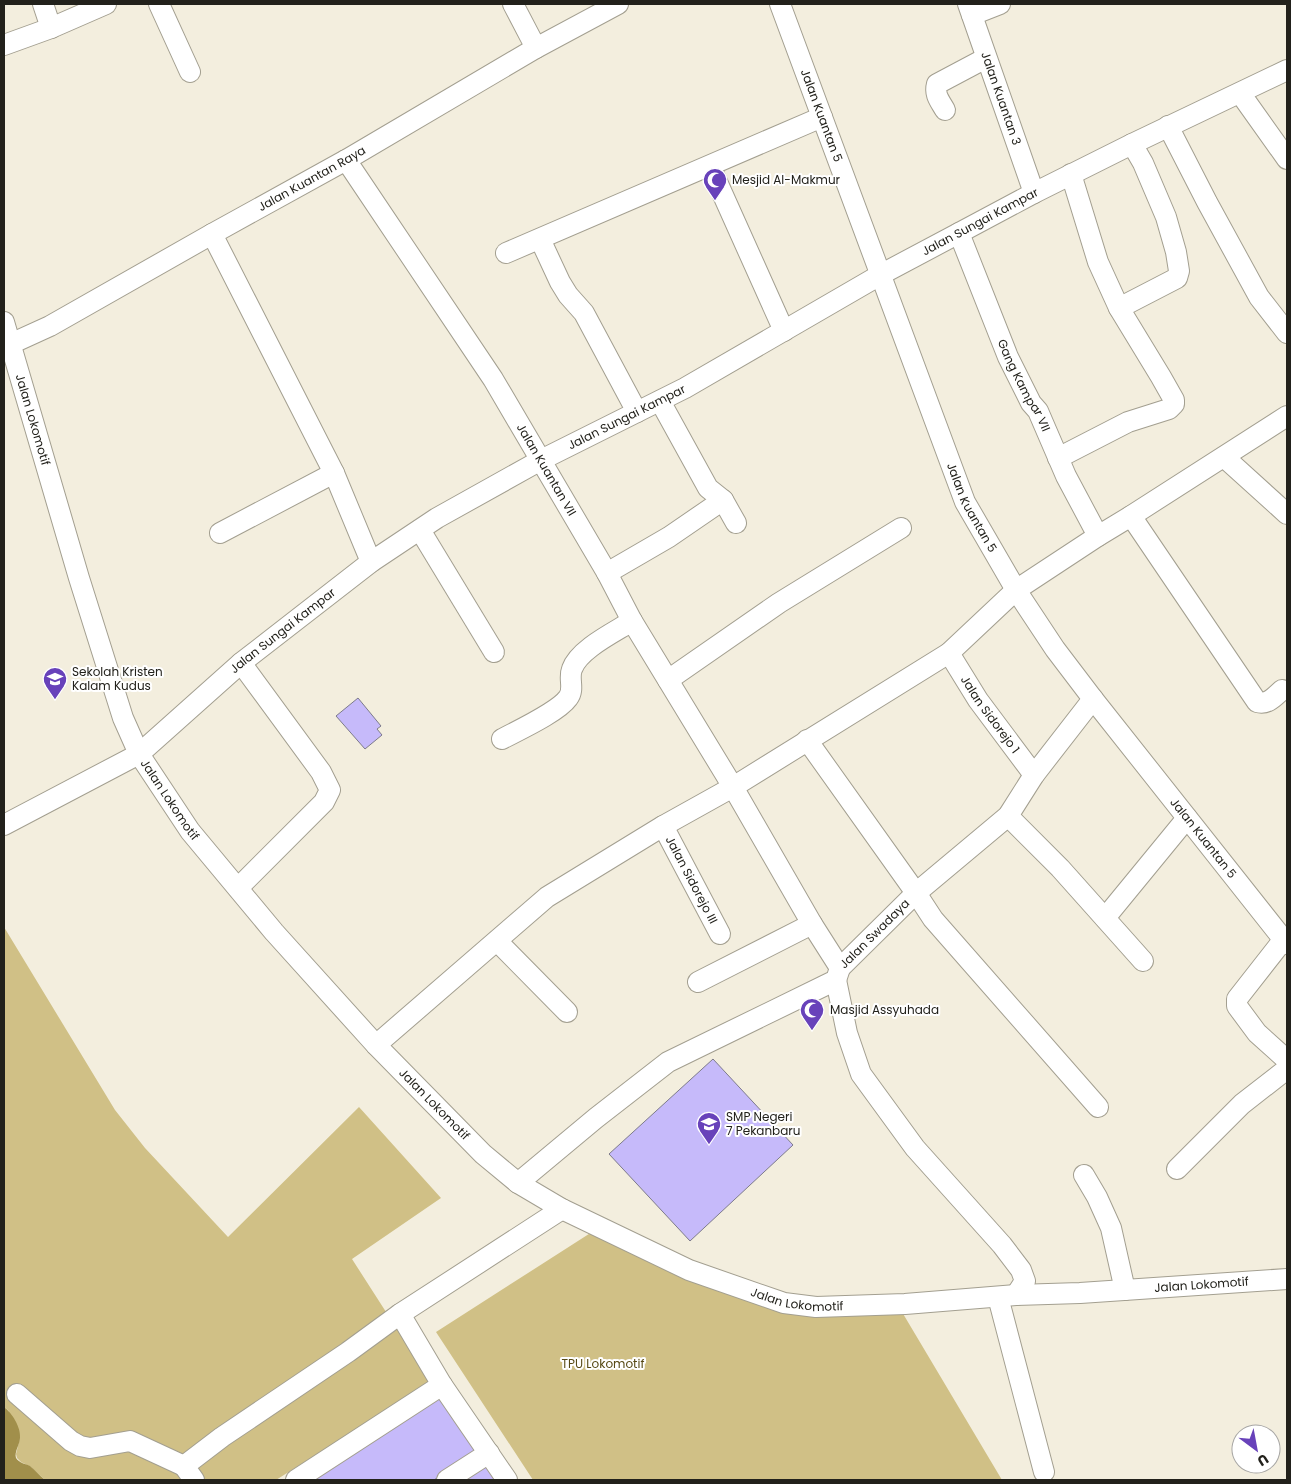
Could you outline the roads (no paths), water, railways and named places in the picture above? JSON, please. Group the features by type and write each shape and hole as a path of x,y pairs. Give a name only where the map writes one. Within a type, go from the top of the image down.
{"street":[{"path":"43,4 51,28"},
{"path":"4,45 51,28 106,4"},
{"path":"159,4 190,72"},
{"path":"512,4 536,48"},
{"name":"Jalan Kuantan Raya","path":"7,345 50,326 346,160 536,48 618,4"},
{"name":"Jalan Kuantan 5","path":"780,4 964,502 1016,590 1055,649 1285,941"},
{"path":"970,9 1000,4"},
{"name":"Jalan Kuantan 3","path":"970,9 1034,193"},
{"path":"945,110 936,96 937,84 986,58"},
{"name":"Jalan Sungai Kampar","path":"4,825 139,754 241,663 371,562 437,518 541,460 685,388 958,232 1168,126 1287,70"},
{"path":"1240,93 1287,159"},
{"path":"506,253 822,117"},
{"path":"1168,126 1259,297 1287,333"},
{"path":"1119,308 1177,278 1179,271 1176,252 1166,217 1143,162 1132,144"},
{"name":"Jalan Kuantan VII","path":"346,160 488,372 607,573 632,621 733,787 812,924 838,974"},
{"path":"710,166 784,331"},
{"path":"1058,458 1128,422 1169,409 1174,404 1174,400 1161,377 1119,308 1098,262 1072,174"},
{"name":"Gang Kampar VII","path":"958,232 1008,357 1031,403 1038,411 1066,476 1098,536"},
{"path":"212,234 334,474 371,562"},
{"path":"540,239 560,282 584,313 637,412"},
{"name":"Jalan Lokomotif","path":"4,322 7,345 79,578 123,718 139,754 190,831 286,946 376,1045 483,1154 518,1183 562,1209 689,1270 784,1303 816,1307 896,1305 1007,1296 1287,1279"},
{"path":"660,401 708,488 723,500 736,523"},
{"path":"376,1045 547,897 663,826 733,787 950,652 1016,590 1287,416"},
{"path":"1224,457 1287,514"},
{"path":"220,533 334,474"},
{"path":"607,573 669,537 723,500"},
{"path":"1131,516 1257,702 1263,704 1268,702 1282,690"},
{"path":"668,680 780,603 902,528"},
{"path":"420,530 494,652"},
{"path":"502,739 555,710 568,699 572,690 571,672 573,664 596,644 632,621"},
{"name":"Jalan Sidorejo 1","path":"950,652 978,700 1034,775"},
{"path":"238,888 324,802 330,790 321,772 241,663"},
{"name":"Jalan Swadaya","path":"518,1183 596,1118 668,1062 838,974 916,893 1008,816 1034,775 1093,699"},
{"path":"807,740 933,919 1098,1107"},
{"path":"1008,816 1060,868 1142,961"},
{"path":"1105,918 1187,818"},
{"name":"Jalan Sidorejo III","path":"663,826 720,934"},
{"path":"698,982 812,924"},
{"path":"497,941 567,1012"},
{"path":"1285,941 1237,1000 1237,1006 1257,1032 1287,1060"},
{"path":"838,974 847,1033 861,1074 914,1148 1002,1245 1021,1270 1025,1281 1007,1296 1044,1472"},
{"path":"1177,1169 1242,1104 1281,1074"},
{"path":"1084,1175 1097,1197 1111,1228 1125,1290"},
{"path":"17,1394 71,1441 80,1446 90,1448 130,1441 189,1473 222,1437 348,1352 400,1314 562,1209"},
{"path":"400,1314 442,1385 507,1480"},
{"path":"296,1480 442,1385"},
{"path":"447,1480 489,1453"}],"place":[{"name":"Mesjid Al-Makmur","path":"715,201"},
{"name":"Sekolah Kristen Kalam Kudus","path":"55,700"},
{"name":"Masjid Assyuhada","path":"812,1031"},
{"name":"SMP Negeri 7 Pekanbaru","path":"709,1145"}],"park label":[{"name":"TPU Lokomotif","path":"603,1364"}]}
